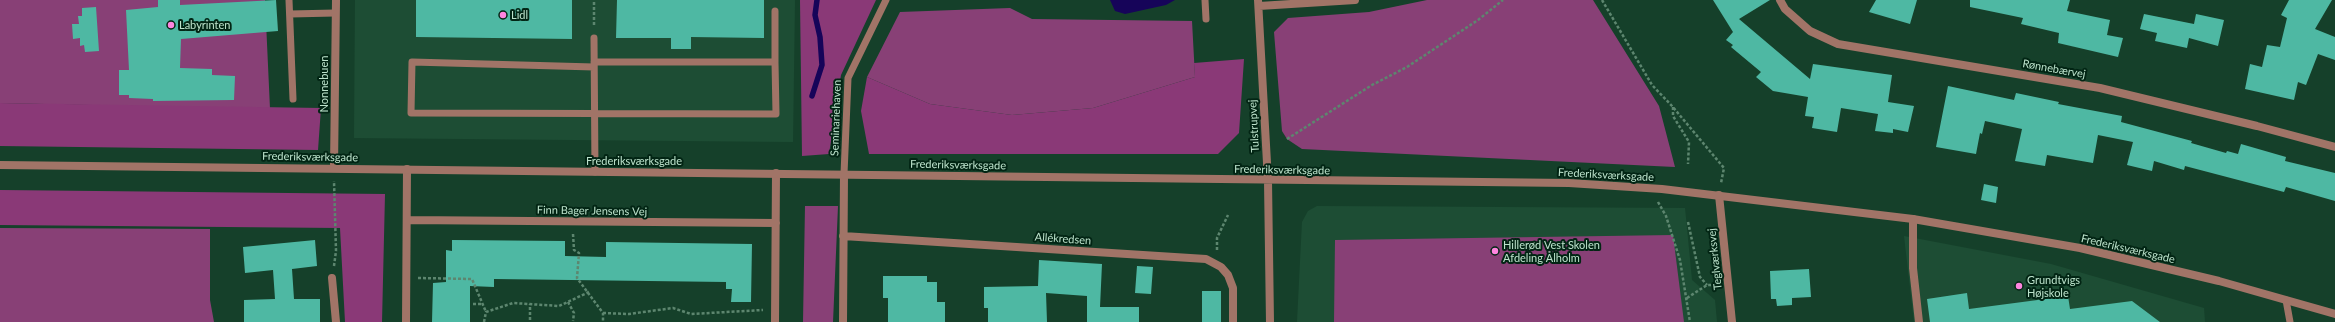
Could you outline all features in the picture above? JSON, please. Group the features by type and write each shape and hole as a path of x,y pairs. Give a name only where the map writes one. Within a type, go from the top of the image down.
{"street":[{"name":"Nonnebuen","path":"334,168 336,0"},
{"path":"1259,3 1355,0"},
{"name":"Rønnebærvej","path":"1780,0 1785,9 1810,31 1838,44 2100,88 2257,126 2335,147"},
{"name":"Tulstrupvej","path":"1259,3 1268,181 1270,322"},
{"name":"Frederiksværksgade","path":"0,165 776,173 1268,181 1569,183 1662,188 1913,219 2080,248 2219,281 2335,314"},
{"path":"406,322 407,169"},
{"path":"775,322 776,173"},
{"path":"843,322 844,174"},
{"name":"Teglværksvej","path":"1719,195 1732,322"},
{"path":"1913,219 1913,268 1919,322"},
{"name":"Finn Bager Jensens Vej","path":"407,220 776,224"},
{"name":"Allékredsen","path":"843,236 1206,259 1221,267 1228,274 1232,288 1233,322"},
{"path":"332,278 336,322"}],"lane":[{"path":"289,0 293,99"},
{"name":"Seminariehaven","path":"844,174 846,160 848,78 886,0"},
{"path":"1204,0 1206,19"},
{"path":"775,11 776,114 411,113 412,62 594,65 775,62"},
{"path":"290,14 336,13"},
{"path":"594,38 595,172"},
{"path":"2286,300 2290,322"}],"path":[{"path":"594,0 594,38"},
{"path":"1287,139 1372,85 1407,68 1478,20 1503,0"},
{"path":"1602,0 1652,85 1672,106 1724,168 1719,195"},
{"path":"1672,106 1673,116 1689,142 1688,164"},
{"path":"332,278 336,251 334,168"},
{"path":"1658,202 1666,216 1680,260 1690,322"},
{"path":"1213,263 1217,253 1217,238 1228,215"},
{"path":"573,222 573,246 579,253 576,278 589,292 603,313 603,322"},
{"path":"1688,222 1700,277 1707,285"},
{"path":"406,278 472,279 486,312 484,322"},
{"path":"1687,298 1707,285 1728,285"},
{"path":"486,312 513,303 559,306 589,292"},
{"path":"568,302 574,312 573,321"},
{"path":"473,304 482,304"},
{"path":"530,304 530,320"},
{"path":"603,313 629,314 673,308 691,314 775,309"}],"shaded area":[{"path":"0,0 265,0 270,109 0,103"},
{"path":"355,0 795,0 793,142 354,138"},
{"path":"800,0 876,0 841,75 829,154 802,156"},
{"path":"1110,0 1175,0 1166,5 1125,14 1115,11"},
{"path":"1427,0 1593,0 1659,106 1675,167 1302,149 1287,139 1282,131 1274,32 1288,18 1369,12"},
{"path":"1010,8 1032,19 1192,21 1195,77 1093,108 1012,115 930,104 867,77 900,12"},
{"path":"1244,59 1239,133 1218,154 869,154 861,111 867,77 930,104 1012,115 1093,108 1195,77 1194,63"},
{"path":"0,103 321,108 318,150 0,146"},
{"path":"0,190 385,194 382,322 345,322 340,228 0,225"},
{"path":"805,206 838,206 833,322 803,322"},
{"name":"Hillerød Vest Skolen Afdeling Ålholm","path":"1317,206 1685,208 1692,280 1715,300 1717,322 1297,322 1302,222 1308,211"},
{"path":"0,228 210,229 210,300 214,322 0,322"},
{"name":"Hillerød Vest Skolen Afdeling Ålholm","path":"1673,235 1684,322 1334,322 1335,240"},
{"name":"Grundtvigs Højskole","path":"1904,236 2051,264 2204,308 2205,322 1914,322"}],"building":[{"path":"158,0 180,0 180,5 276,0 278,31 181,39 180,68 212,69 212,75 235,76 234,100 153,101 153,99 129,98 129,95 119,95 119,70 129,70 126,10 158,7"},
{"path":"416,0 572,0 572,39 416,37"},
{"path":"617,0 764,0 764,38 691,37 691,49 671,49 671,38 616,38"},
{"path":"1713,0 1770,0 1739,19 1810,79 1813,64 1892,75 1888,102 1914,106 1908,132 1893,129 1893,133 1875,131 1878,114 1841,108 1837,132 1812,128 1814,117 1805,116 1808,97 1773,91 1756,77 1761,72 1731,47 1733,45 1726,40 1733,32"},
{"path":"1876,0 1917,0 1910,24 1869,12"},
{"path":"1970,0 2070,0 2067,11 2110,20 2107,35 2123,38 2118,57 2058,43 2059,33 2021,24 2023,18 1970,7"},
{"path":"2289,0 2332,0 2315,29 2335,37 2335,60 2318,54 2306,85 2298,82 2294,100 2245,89 2250,64 2262,67 2267,45 2280,47 2287,18 2281,15"},
{"path":"96,7 99,51 85,52 84,45 80,46 80,38 73,39 72,24 79,24 78,16 82,16 82,8"},
{"path":"2144,14 2194,24 2196,14 2224,20 2218,46 2189,38 2187,48 2155,41 2157,33 2140,29"},
{"path":"1948,86 2014,100 2016,93 2059,102 2058,104 2122,116 2121,122 2192,141 2191,143 2226,153 2227,151 2238,154 2241,144 2286,157 2285,161 2335,173 2335,201 2286,187 2284,192 2185,166 2184,170 2154,161 2152,171 2127,165 2133,142 2098,135 2093,163 2047,155 2045,166 2015,161 2022,129 1985,121 1982,134 1980,133 1976,154 1936,147"},
{"path":"1984,184 1998,187 1996,203 1981,200"},
{"path":"315,240 317,266 292,269 294,299 320,299 320,322 244,322 244,300 275,299 273,270 245,273 243,247"},
{"path":"452,240 565,241 565,256 606,257 606,242 752,244 751,302 731,302 732,289 726,289 726,282 494,279 494,287 470,286 470,322 432,322 433,283 446,282 446,250 452,251"},
{"path":"1039,260 1102,264 1100,307 1139,307 1139,322 1087,322 1087,296 1046,293 1047,322 988,322 988,308 984,308 984,287 1038,286"},
{"path":"1137,266 1153,267 1151,294 1135,293"},
{"path":"1809,269 1811,297 1792,298 1792,305 1777,306 1776,299 1771,299 1770,271"},
{"path":"883,276 927,276 927,282 937,282 937,302 945,302 945,322 888,322 888,298 883,298"},
{"path":"1202,291 1221,291 1221,322 1202,322"},
{"path":"1967,293 1969,309 2068,296 2070,309 2132,301 2160,322 1930,322 1927,299"}],"waterway":[{"path":"812,96 822,65 820,37 815,15 817,0"}],"place":[{"name":"Lidl","path":"503,15"},
{"name":"Labyrinten","path":"171,25"},
{"name":"Hillerød Vest Skolen Afdeling Ålholm","path":"1495,251"},
{"name":"Grundtvigs Højskole","path":"2019,286"}]}
